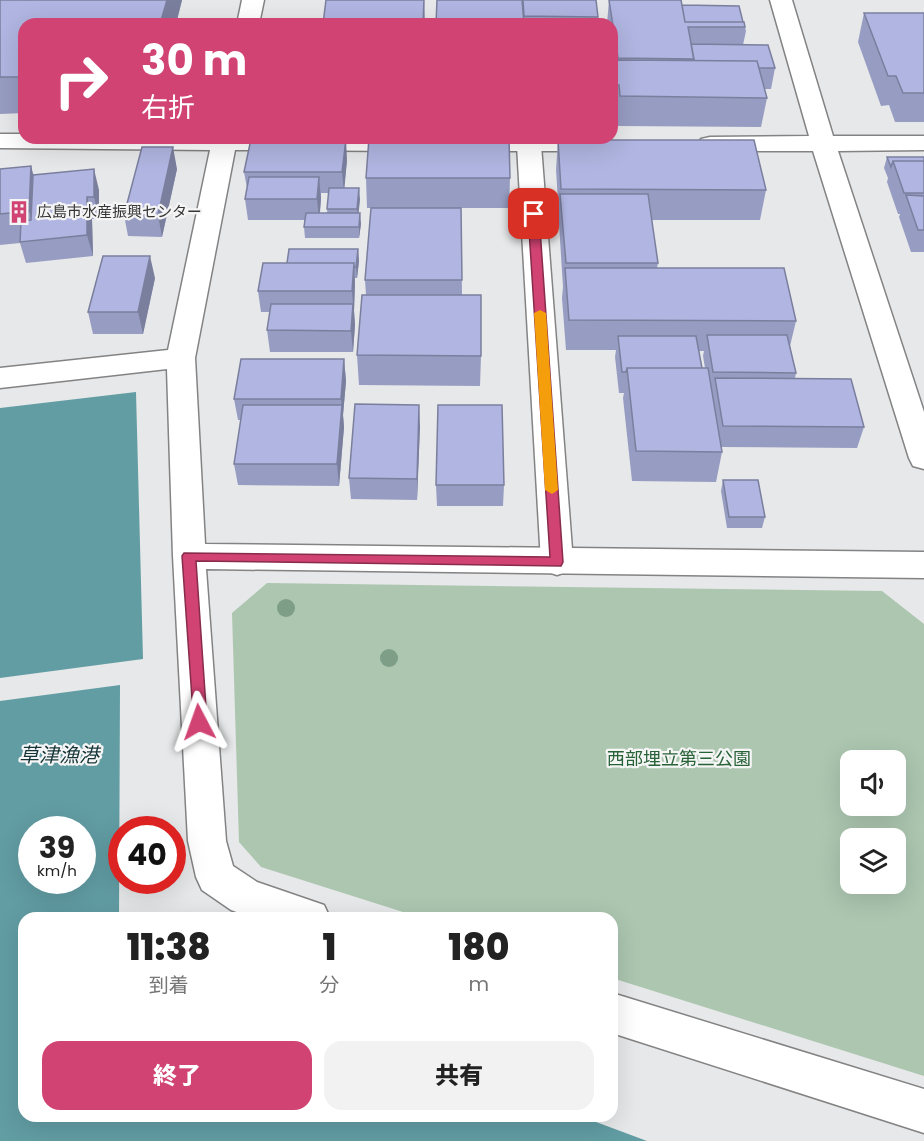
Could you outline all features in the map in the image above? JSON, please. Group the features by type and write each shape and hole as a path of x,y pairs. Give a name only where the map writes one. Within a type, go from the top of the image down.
{"street":[{"path":"249,18 253,0"},
{"path":"781,0 823,143 924,458"},
{"path":"0,141 18,141"},
{"path":"682,144 924,143"},
{"path":"224,144 181,358 189,556 207,841 216,877 245,897 291,912"},
{"path":"468,144 623,144"},
{"path":"529,145 557,562"},
{"path":"0,378 181,358"},
{"path":"189,556 924,566"},
{"path":"618,1015 924,1111"}],"green space":[{"name":"西部埋立第三公園","path":"267,583 882,591 924,624 924,1076 618,980 618,912 403,912 261,867 239,842 232,613"}],"water":[{"path":"136,392 143,659 0,678 0,408"},
{"name":"草津漁港","path":"120,685 119,816 108,816 108,894 119,894 119,912 18,912 18,1122 596,1122 647,1141 0,1141 0,701"}],"building":[{"path":"0,0 167,0 162,18 18,18 18,77 0,77"},
{"path":"326,0 424,0 423,18 324,18"},
{"path":"437,0 522,0 524,18 436,18"},
{"path":"523,0 596,0 598,17 524,16"},
{"path":"609,0 681,0 685,22 744,22 745,27 688,27 694,59 618,58 618,18 612,18"},
{"path":"682,5 739,6 743,22 685,22"},
{"path":"864,13 924,13 924,93 903,93 896,76 888,76"},
{"path":"691,44 768,45 775,68 759,68 757,61 694,61"},
{"path":"618,60 757,61 767,98 620,96"},
{"path":"618,140 754,140 766,190 561,189 558,144 618,144"},
{"path":"250,144 345,144 342,172 244,172"},
{"path":"369,144 509,144 510,178 366,178"},
{"path":"142,147 173,147 158,215 124,215"},
{"path":"887,157 924,157 924,161 893,161 891,167"},
{"path":"893,161 924,161 924,193 904,193"},
{"path":"31,166 29,211 0,214 0,169"},
{"path":"94,169 94,197 87,197 87,235 20,242 21,221 31,220 33,175"},
{"path":"249,177 319,177 317,199 245,199"},
{"path":"329,188 359,188 357,209 327,209"},
{"path":"560,194 648,194 658,263 566,263"},
{"path":"906,195 924,196 924,230 918,230"},
{"path":"371,208 461,208 462,280 365,280"},
{"path":"306,213 360,213 359,227 304,227"},
{"path":"289,249 358,249 356,267 354,263 287,263"},
{"path":"103,256 150,256 138,312 88,312"},
{"path":"263,263 354,263 352,291 258,291"},
{"path":"565,268 784,268 796,321 569,320"},
{"path":"362,295 481,295 481,356 357,355"},
{"path":"271,304 353,304 351,331 267,330"},
{"path":"707,335 787,335 796,373 713,372"},
{"path":"618,336 696,336 702,368 627,368 626,372 622,372"},
{"path":"241,359 344,359 341,399 234,399"},
{"path":"627,368 708,368 722,452 636,451"},
{"path":"715,378 851,379 864,427 723,426"},
{"path":"355,404 419,405 417,479 349,478"},
{"path":"243,405 342,405 337,464 234,464"},
{"path":"438,405 502,405 504,485 436,485"},
{"path":"723,480 758,480 765,517 729,517"}],"slow traffic":[{"path":"540,313 552,490"}],"place":[{"name":"広島市水産振興センター","path":"19,212"}],"route":[{"path":"199,722 189,556 557,562 534,214"}]}
